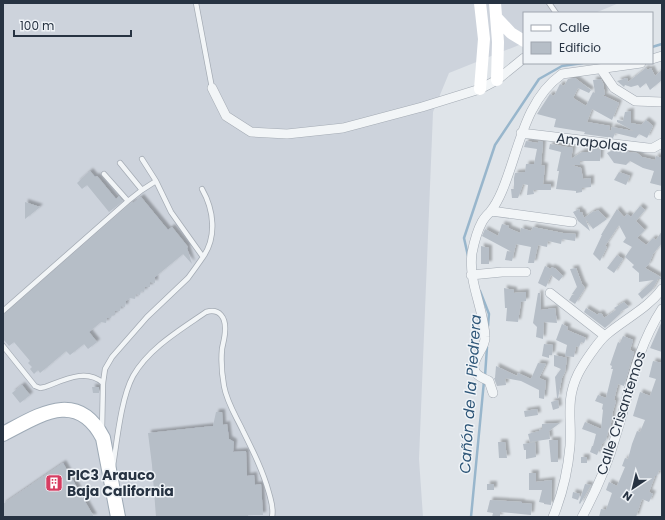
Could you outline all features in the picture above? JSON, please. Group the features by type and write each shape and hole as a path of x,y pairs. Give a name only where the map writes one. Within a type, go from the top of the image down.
{"main road":[{"path":"480,3 484,39 480,90"},
{"path":"495,3 498,42 497,80"},
{"path":"496,17 511,33 523,40"},
{"path":"3,434 50,411 63,409 81,414 91,421 103,438 118,517"}],"street":[{"path":"212,88 226,116 251,132 287,134 343,128 480,90 497,80 523,59"},
{"path":"493,393 489,381 480,377 474,368 474,362 486,341 485,329 471,275 472,254 482,222 491,211 502,192 521,133 539,97 554,79 562,74 634,64"},
{"path":"601,69 614,88 635,101 662,102"},
{"name":"Amapolas","path":"521,133 648,148 653,148 662,143"},
{"path":"491,211 572,222"},
{"path":"471,275 502,272 526,272"},
{"path":"553,517 565,475 570,446 570,400 578,373 605,336 654,299 662,289"},
{"path":"550,293 605,336"},
{"name":"Calle Crisantemos","path":"582,517 607,462 616,436 639,354 655,320 662,309"}],"lane":[{"path":"196,3 212,88"},
{"path":"550,3 555,12"},
{"path":"142,159 156,181 171,212 203,257"},
{"path":"120,163 142,190"},
{"path":"104,174 128,201"},
{"path":"3,311 128,201 156,181"},
{"path":"103,438 103,383 105,369 112,357 147,317 193,272 210,244 212,223 210,208 202,189"},
{"path":"111,480 126,394 133,377 147,357 165,341 206,312 212,310 217,311 225,323 222,350 225,390 231,408 254,453 266,484 274,510 272,517"},
{"path":"3,346 35,386 40,388 79,375 97,378 103,383"}],"shaded area":[{"path":"3,3 619,3 597,12 523,12 523,43 449,73 433,112 419,459 423,517 3,517"}],"building":[{"path":"646,68 648,70 651,68 655,76 662,70 662,80 650,90 646,83 640,88 638,85 631,87 625,85 624,87 617,81 627,78 628,82"},
{"path":"575,78 591,90 589,93 578,88 573,98 586,106 593,92 595,93 593,80 601,79 605,95 602,95 619,103 612,120 592,109 587,122 610,126 609,130 611,131 612,127 634,131 617,122 617,120 623,121 625,112 631,111 631,123 641,125 646,120 653,126 647,138 639,134 636,138 615,133 613,138 584,134 585,132 554,127 556,119 537,114 550,94 554,96 560,84 564,86 568,79"},
{"path":"526,141 538,143 538,141 543,142 541,165 545,166 543,184 551,184 551,190 533,190 534,194 527,195 528,185 523,184 518,198 512,198 511,189 514,189 515,173 525,172 526,164 534,164 537,149 524,147"},
{"path":"550,144 573,148 571,159 582,152 592,152 593,148 601,149 600,161 580,161 580,165 572,165 581,168 583,179 591,178 591,187 582,188 582,192 576,193 576,191 556,189 559,171 557,171 561,152 549,149"},
{"path":"613,150 637,153 642,157 655,160 656,156 662,158 662,186 650,183 654,171 643,168 630,161 626,165 614,163 607,153"},
{"path":"90,171 95,177 97,176 116,199 119,196 123,201 109,212 87,185 82,189 77,183"},
{"path":"619,172 630,176 626,185 614,180"},
{"path":"141,197 168,230 172,227 188,247 187,248 192,264 183,254 155,277 155,283 150,282 150,287 145,287 144,292 141,291 140,295 136,294 135,299 130,298 126,301 125,307 121,306 120,311 115,311 115,315 112,315 111,318 107,318 106,323 101,322 89,332 97,342 88,349 84,344 70,355 66,351 40,373 38,370 34,374 30,369 32,367 28,363 30,361 14,342 9,346 3,339 3,315 130,204"},
{"path":"25,202 40,207 25,219"},
{"path":"640,206 645,210 636,221 645,230 637,238 646,245 653,238 656,240 662,231 662,243 653,254 649,264 645,268 662,279 658,279 652,290 642,299 638,294 654,280 639,282 639,273 632,267 634,265 625,257 632,247 623,242 626,238 619,225 605,246 607,247 600,261 593,254 601,235 617,209 624,217 627,214 631,217"},
{"path":"579,209 584,218 598,210 607,219 593,229 585,218 590,231 578,221 573,212"},
{"path":"502,224 509,226 508,228 520,233 521,228 531,231 533,227 576,234 575,241 562,239 561,244 548,241 547,247 538,245 534,263 528,263 531,247 516,244 512,261 505,260 507,251 512,252 482,236 485,229 498,236"},
{"path":"481,246 489,248 489,264 481,264"},
{"path":"617,255 623,259 614,273 607,268"},
{"path":"545,266 551,269 551,267 556,269 563,276 559,281 551,275 546,287 538,283"},
{"path":"576,268 585,288 575,304 569,300 572,295 575,295 572,294 577,287 570,269"},
{"path":"504,288 514,290 514,293 526,292 526,301 521,302 518,322 506,321 507,308 505,308"},
{"path":"538,293 540,293 541,310 555,308 557,323 544,322 543,339 536,337 537,327 533,323"},
{"path":"624,302 629,307 620,312 621,313 605,328 584,312 586,308 598,315 599,313 602,314 604,318 616,310 614,308"},
{"path":"662,321 662,352 650,348"},
{"path":"562,324 568,327 567,330 586,338 584,343 581,342 579,347 576,346 574,357 565,356 567,345 556,340"},
{"path":"623,336 633,340 630,350 634,352 624,386 618,384 610,429 609,428 606,440 602,444 597,455 590,452 596,434 582,429 585,422 601,429 603,404 595,401 598,395 606,398 613,369 611,369 612,366 610,365 618,342 620,343"},
{"path":"544,344 553,345 552,355 549,355 549,358 542,356"},
{"path":"554,355 567,358 558,398 555,377 561,369 554,366"},
{"path":"653,361 662,363 662,445 660,451 662,451 662,471 659,470 657,476 655,476 649,492 653,494 649,502 642,499 636,517 599,517 601,509 606,510 612,493 606,490 609,482 617,486 625,467 622,466 625,458 628,459 637,431 640,432 645,420 633,416 640,392 650,396 656,379 649,377"},
{"path":"538,363 546,364 539,378 546,381 544,399 539,398 539,390 521,381 505,378 506,385 497,386 494,378 496,366 517,376 518,373 531,379"},
{"path":"22,385 30,395 20,403 12,393"},
{"path":"92,387 99,387 99,393 93,393"},
{"path":"558,400 559,408 553,410 551,402"},
{"path":"537,409 538,415 525,417 524,411"},
{"path":"216,412 222,412 223,425 227,424 229,439 234,442 233,452 246,451 247,476 254,475 255,485 261,484 263,515 248,515 249,517 156,517 148,433 213,426"},
{"path":"560,423 549,431 550,439 530,442 528,434 542,429 542,424"},
{"path":"549,440 558,440 558,462 551,462"},
{"path":"498,442 505,442 507,458 499,458"},
{"path":"535,442 536,457 526,459 526,450 524,450 523,444"},
{"path":"581,457 587,457 587,463 581,463"},
{"name":"PIC3 Arauco Baja California","path":"63,463 94,517 3,517 3,504"},
{"path":"529,473 536,473 536,482 552,480 551,505 539,502 542,490 529,490"},
{"path":"487,484 494,484 494,490 487,490"},
{"path":"585,484 591,485 580,504 579,503"},
{"path":"573,492 580,494 578,500 572,498"},
{"path":"490,500 532,504 531,515 500,512 500,517 492,517 493,513 487,512"}],"waterway":[{"name":"Cañón de la Piedrera","path":"653,47 662,44"},
{"name":"Cañón de la Piedrera","path":"468,256 464,238 495,145 539,79 562,66 576,64"},
{"name":"Cañón de la Piedrera","path":"480,291 489,314 488,326"},
{"name":"Cañón de la Piedrera","path":"485,376 487,347"},
{"name":"Cañón de la Piedrera","path":"471,517 484,381"}],"place":[{"name":"PIC3 Arauco Baja California","path":"54,483"}]}
